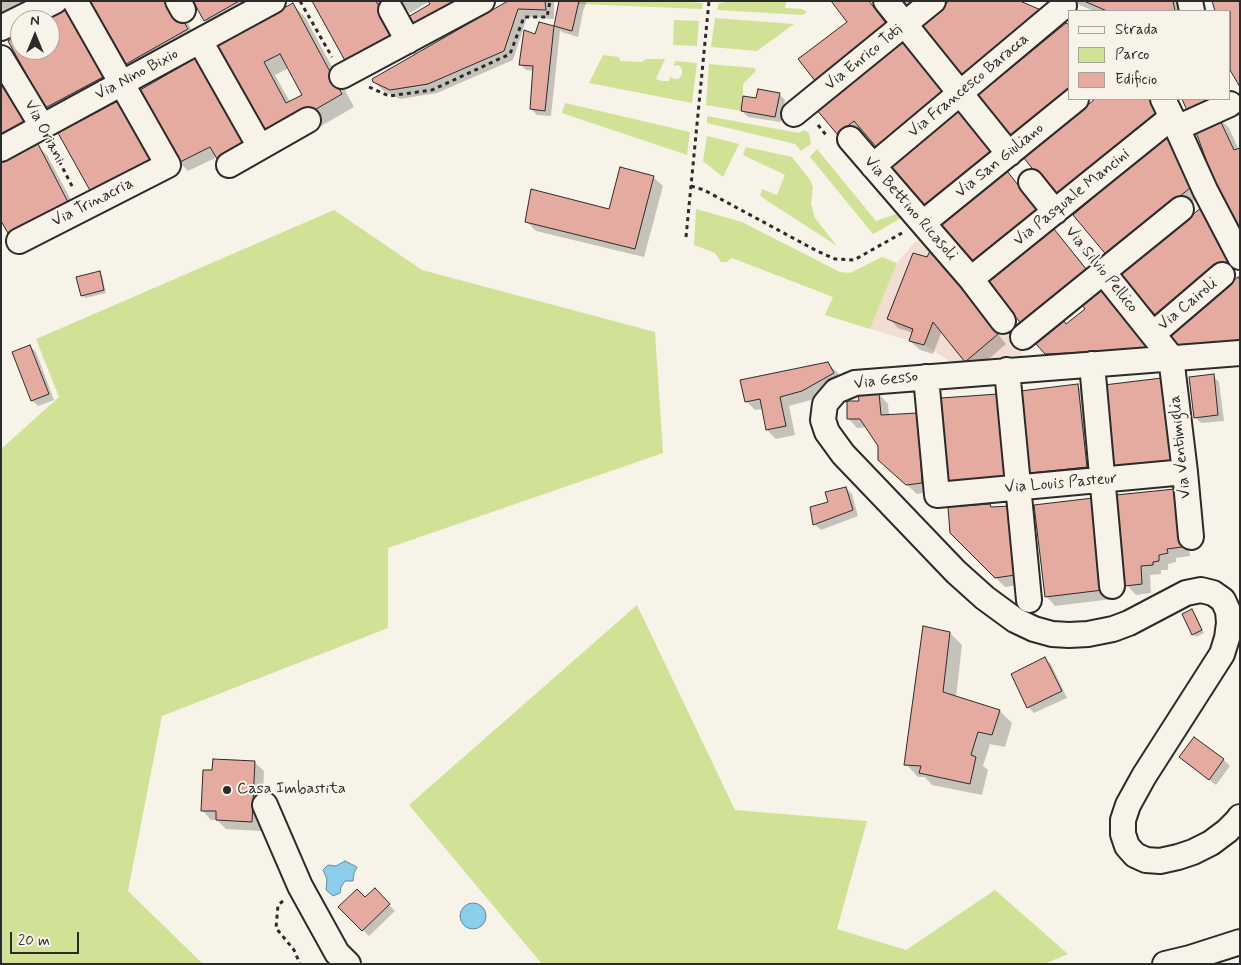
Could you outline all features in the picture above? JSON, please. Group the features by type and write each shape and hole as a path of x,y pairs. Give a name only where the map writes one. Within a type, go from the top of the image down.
{"street":[{"path":"1,28 55,1"},
{"path":"75,1 122,83"},
{"name":"Via Nino Bixio","path":"1,149 273,1"},
{"path":"342,76 482,1"},
{"path":"886,1 1009,154"},
{"name":"Via Enrico Toti","path":"799,110 933,1"},
{"name":"Via Francesco Baracca","path":"873,166 1064,6"},
{"path":"391,10 408,41"},
{"path":"200,41 260,148"},
{"name":"Via Oriani","path":"1,58 42,126"},
{"name":"Via Trinacria","path":"19,241 168,165 122,83"},
{"name":"Via San Giuliano","path":"923,223 1075,100"},
{"name":"Via Pasquale Mancini","path":"971,279 1171,115 1233,107"},
{"path":"1171,115 1204,190 1240,257"},
{"path":"229,165 308,120"},
{"name":"Via Bettino Ricasoli","path":"850,139 971,279 1003,321"},
{"name":"Via Silvio Pellico","path":"1031,182 1054,212"},
{"path":"1023,337 1181,209"},
{"name":"Via Silvio Pellico","path":"1103,272 1172,357"},
{"name":"Via Cairoli","path":"1153,334 1222,276"},
{"name":"Via Gesso","path":"1240,353 855,383 836,391 825,404 823,420 827,432 843,454 956,572 985,598 1015,620 1034,629 1052,634 1069,635 1088,634 1113,629 1129,623 1186,593 1200,590 1214,593 1223,600 1228,611 1229,623 1222,654 1144,776 1128,805 1123,820 1123,834 1127,846 1135,855 1146,860 1160,861 1193,852 1211,843 1227,831 1240,816"},
{"name":"Via Ventimiglia","path":"1172,357 1191,537"},
{"path":"1092,364 1112,586"},
{"path":"1007,370 1029,600"},
{"name":"Via Louis Pasteur","path":"926,377 937,495 1185,472"},
{"path":"265,805 300,886 337,953 348,964"},
{"path":"1165,964 1240,942"}],"path":[{"path":"300,1 342,76 389,96 432,90 510,54 524,17 547,17 550,1"},
{"path":"686,237 709,1"},
{"path":"799,110 838,149 850,139"},
{"name":"Via Oriani","path":"42,126 83,209"},
{"path":"691,186 704,190 817,251 835,258 854,260 923,223"},
{"name":"Via Silvio Pellico","path":"1054,212 1103,272"},
{"path":"300,886 278,905 276,928 294,950 300,964"}],"shaded area":[{"path":"920,238 931,249 997,334 1009,325 1020,339 1022,357 953,363 924,345 870,329 897,263"}],"green space":[{"path":"579,1 675,1 703,3 702,9 578,4"},
{"path":"724,1 786,2 785,8 802,9 807,12 803,15 717,10 719,3"},
{"path":"715,18 794,24 757,51 711,47"},
{"path":"674,20 699,21 697,46 673,45"},
{"path":"603,55 619,57 620,61 642,62 646,59 665,59 656,79 662,81 669,81 670,77 679,79 682,69 679,65 674,66 675,61 697,63 692,103 589,83"},
{"path":"709,64 754,68 756,71 743,84 741,111 706,105"},
{"path":"565,103 690,132 687,155 562,113"},
{"path":"707,116 799,133 804,130 809,133 811,144 801,151 795,144 707,123"},
{"path":"707,136 739,144 723,177 703,161"},
{"path":"746,147 792,157 810,180 813,187 811,204 815,218 837,246 760,196 762,189 777,195 785,175 743,155"},
{"path":"817,149 876,221 899,213 905,216 873,234 810,157"},
{"path":"696,209 742,222 840,272 850,273 882,257 897,263 870,329 825,315 833,297 732,258 727,262 721,262 715,253 694,245"},
{"path":"334,210 422,270 655,332 663,453 388,548 388,628 162,716 128,891 203,964 1,964 1,449 59,397 36,339"},
{"path":"637,605 735,810 867,821 837,929 906,950 995,890 1068,954 1044,964 542,964 409,805"}],"water":[{"path":"345,861 357,867 353,881 345,881 340,893 333,896 326,890 327,879 323,870 328,865 336,866"},
{"path":"473,903 482,907 486,916 482,925 473,929 464,925 460,916 464,907"}],"building":[{"path":"90,1 172,1 188,29 126,64"},
{"path":"193,1 239,1 204,21"},
{"path":"312,1 376,1 397,39 348,66"},
{"path":"428,1 465,1 416,30 408,17 430,4"},
{"path":"508,1 545,1 546,10 518,9 504,51 428,84 390,90 373,82 372,79"},
{"path":"559,1 579,1 572,31 554,26"},
{"path":"831,1 869,1 888,26 816,82 798,59 847,22"},
{"path":"949,1 1020,1 1041,10 963,79 918,25"},
{"path":"1084,1 1173,1 1175,10 1105,10"},
{"path":"1212,1 1240,1 1240,87 1231,72 1231,10 1215,10"},
{"path":"293,3 342,94 263,140 212,47","holes":["280,54 302,95 286,103 264,62"]},
{"path":"68,8 105,76 45,108 18,60 60,60 60,12"},
{"path":"539,22 554,26 545,111 530,109 533,66 519,65 524,30 535,34"},
{"path":"1066,23 1068,24 1068,92 1012,137 977,96"},
{"path":"902,39 947,93 878,149 854,121 837,134 816,109"},
{"path":"201,55 249,147 219,162 210,147 178,163 140,90"},
{"path":"1,78 24,122 1,134"},
{"path":"758,89 780,93 775,117 741,111 743,96 756,98"},
{"path":"1094,100 1151,100 1160,116 1056,199 1024,158"},
{"path":"1182,100 1210,100 1213,107 1190,117"},
{"path":"118,101 152,162 92,194 58,133"},
{"path":"955,108 993,152 927,208 889,164"},
{"path":"1217,114 1234,150 1240,148 1240,228 1212,176 1193,124"},
{"path":"1166,136 1172,137 1191,187 1108,257 1073,215"},
{"path":"38,144 69,204 9,235 1,221 1,163"},
{"path":"620,167 654,176 635,249 525,222 531,189 609,209"},
{"path":"1007,171 1041,214 973,267 939,224"},
{"path":"1202,207 1229,260 1157,317 1119,275"},
{"path":"1054,229 1090,274 1024,327 987,283"},
{"path":"931,249 998,334 965,362 933,322 924,345 909,341 913,329 887,319 913,253 927,257"},
{"path":"100,271 104,290 81,296 76,277"},
{"path":"1238,277 1240,280 1240,341 1176,346 1167,334"},
{"path":"1102,288 1149,344 1146,349 1045,354 1036,344 1064,321 1066,324 1085,309 1082,305"},
{"path":"30,345 49,394 31,401 12,352"},
{"path":"828,362 834,373 802,391 780,397 786,426 766,430 760,399 745,402 740,380"},
{"path":"1214,374 1218,415 1194,418 1189,377"},
{"path":"1162,378 1172,460 1114,467 1104,385"},
{"path":"1078,384 1087,467 1030,473 1020,391"},
{"path":"879,393 881,415 918,413 922,483 906,485 878,460 878,446 860,419 847,419 847,401 859,401 858,394"},
{"path":"998,394 1004,478 946,482 941,398"},
{"path":"846,487 853,510 813,525 810,507 828,502 825,492"},
{"path":"1175,489 1182,547 1167,549 1168,553 1159,555 1159,561 1153,562 1153,565 1141,566 1142,584 1125,586 1116,495"},
{"path":"1093,498 1103,590 1045,597 1034,505"},
{"path":"990,504 991,507 1010,506 1015,575 995,578 950,533 948,507"},
{"path":"1192,609 1202,630 1192,635 1182,614"},
{"path":"923,626 950,632 943,692 1000,710 992,735 978,732 971,755 976,757 970,784 919,773 921,766 904,765"},
{"path":"1045,657 1062,691 1027,708 1011,674"},
{"path":"1194,737 1224,759 1209,780 1179,757"},
{"name":"Casa Imbastita","path":"213,759 255,761 252,822 216,820 216,811 201,811 203,770 212,770"},
{"path":"375,888 390,904 362,931 338,907 357,889 365,897"}],"place":[{"name":"Casa Imbastita","path":"227,790"}]}
